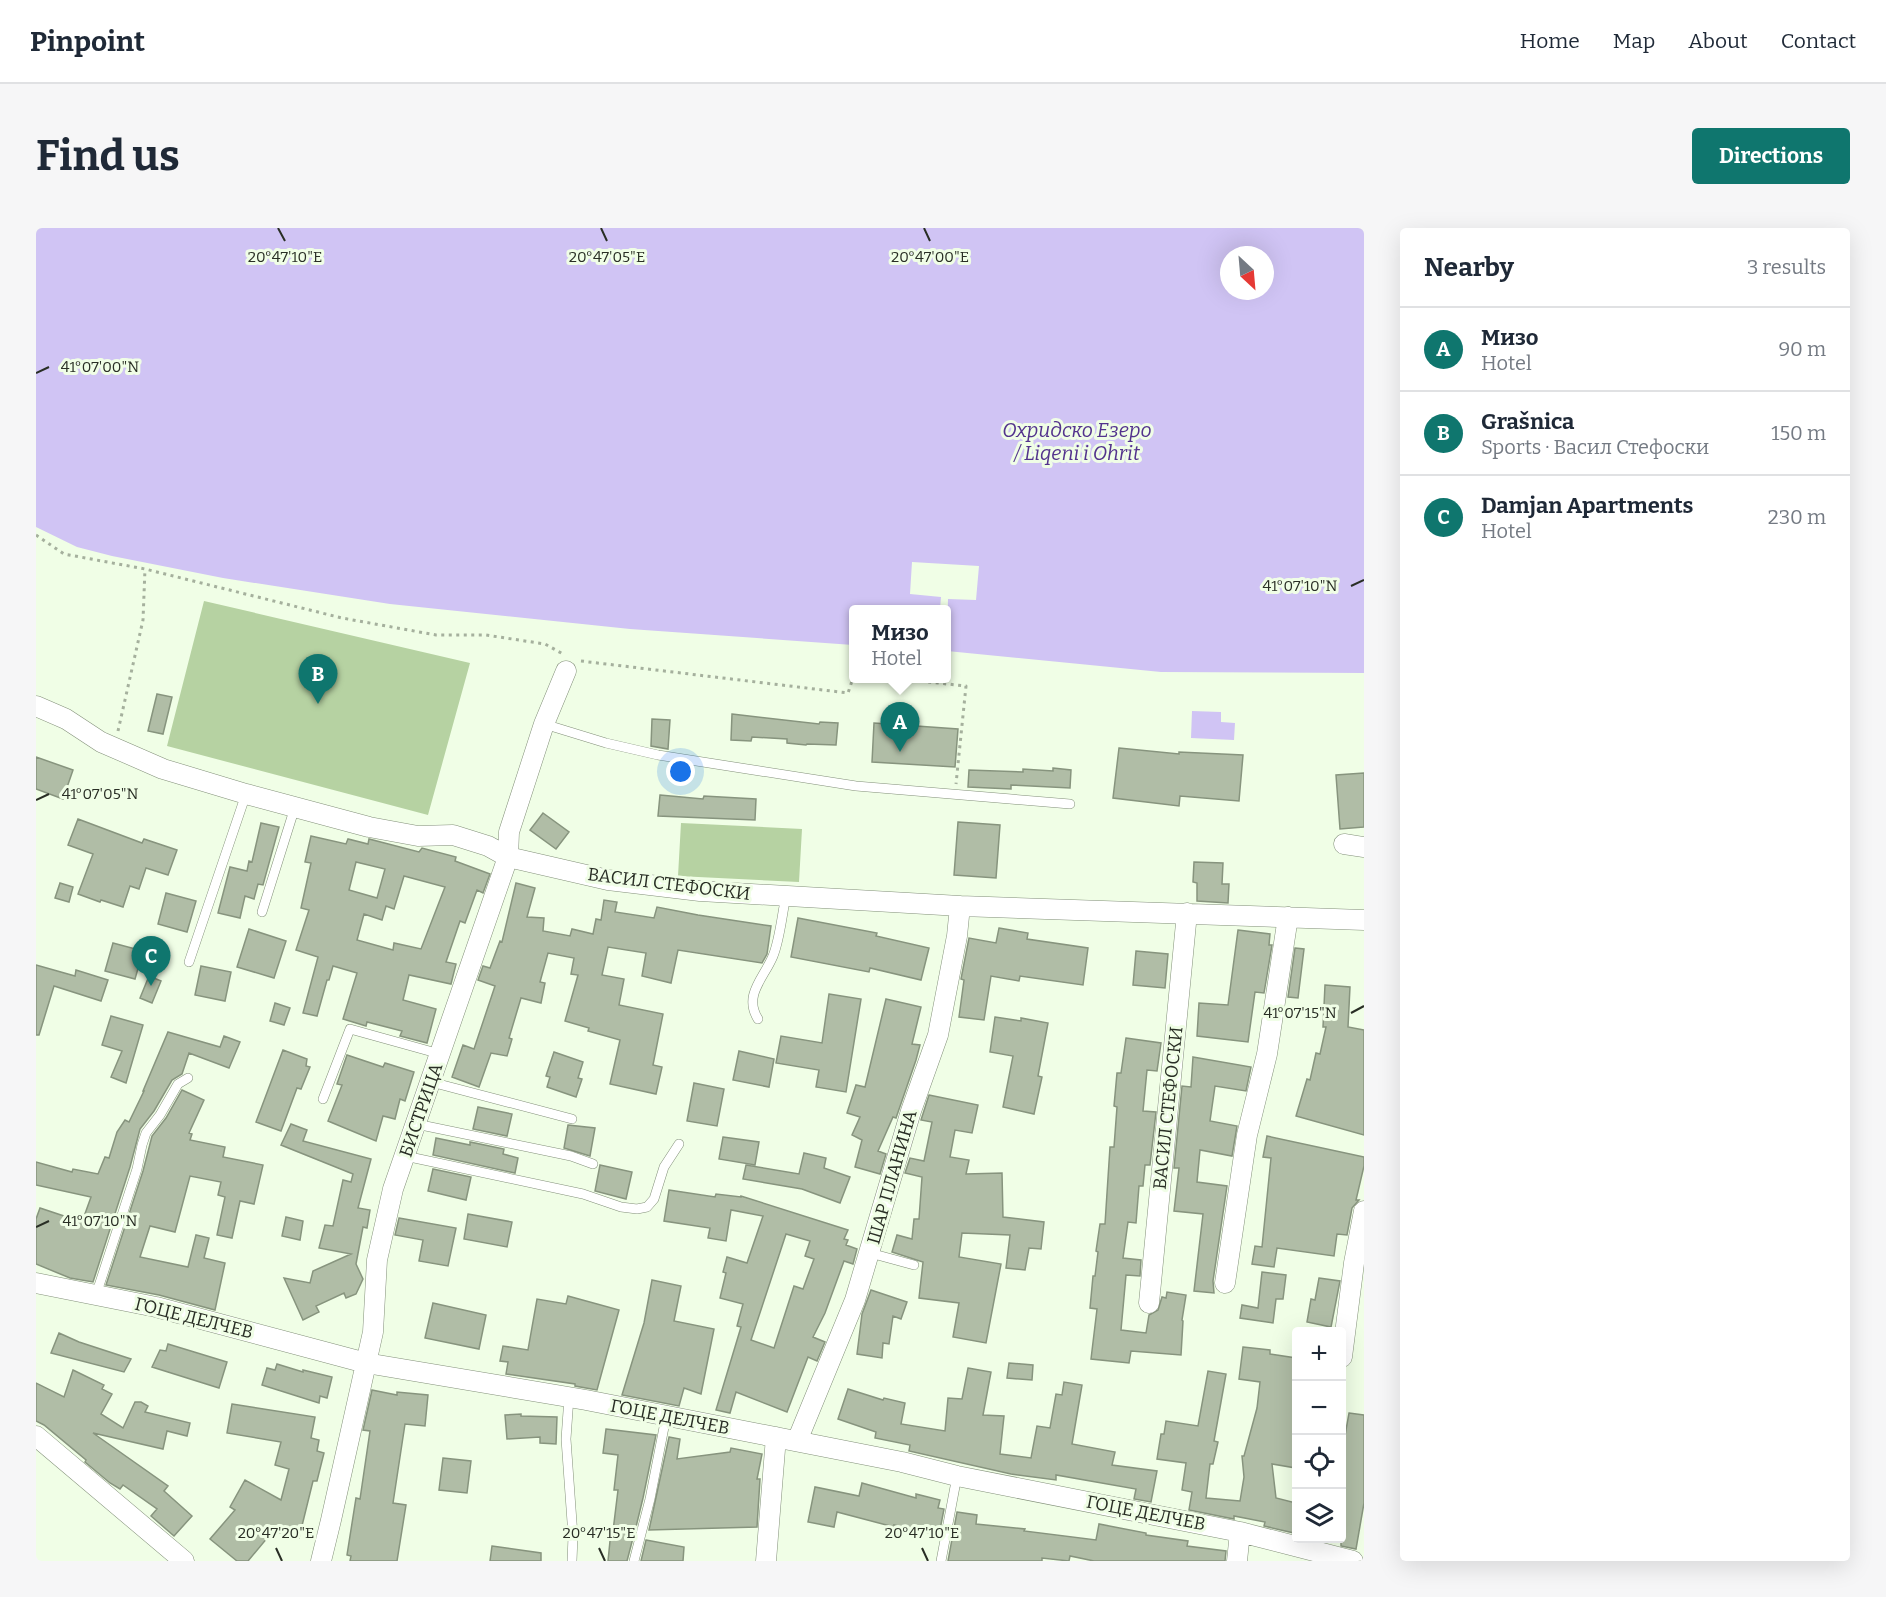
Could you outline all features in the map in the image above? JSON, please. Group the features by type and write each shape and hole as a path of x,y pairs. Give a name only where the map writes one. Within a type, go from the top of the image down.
{"street":[{"name":"БИСТРИЦА","path":"321,1561 373,1332 377,1260 393,1189 508,857 509,832 544,724 569,666"},
{"name":"ВАСИЛ СТЕФОСКИ","path":"36,706 66,719 101,742 163,769 246,794 379,829 418,836 453,835 488,846 508,857 608,880 700,891 960,906 1364,920"},
{"path":"1344,844 1364,848"},
{"name":"ШАР ПЛАНИНА","path":"797,1441 855,1300 911,1111 938,1035 957,936 960,906"},
{"name":"ВАСИЛ СТЕФОСКИ","path":"1149,1303 1187,913"},
{"path":"1225,1283 1247,1135 1266,1054 1288,917"},
{"path":"1345,1327 1364,1211"},
{"name":"ГОЦЕ ДЕЛЧЕВ","path":"36,1283 156,1307 366,1362 569,1397 797,1441 902,1462 957,1476 1292,1541"},
{"path":"36,1437 178,1558"},
{"path":"766,1561 776,1437"},
{"path":"1237,1561 1240,1532"},
{"name":"ГОЦЕ ДЕЛЧЕВ","path":"1305,1543 1353,1561"}],"lane":[{"path":"544,724 606,743 658,755 856,786 1070,804"},
{"path":"189,962 246,794"},
{"path":"262,912 295,807"},
{"path":"758,1019 753,1012 752,995 773,955 786,896"},
{"path":"323,1099 350,1029 440,1054"},
{"path":"96,1295 137,1169 146,1133 160,1115 178,1084 188,1078"},
{"path":"431,1082 572,1119"},
{"path":"416,1124 571,1156 593,1164"},
{"path":"405,1156 583,1194 621,1207 638,1209 647,1207 654,1199 664,1167 679,1144"},
{"path":"870,1253 914,1265"},
{"path":"569,1397 566,1439 573,1536 572,1561"},
{"path":"634,1561 650,1499 666,1417"},
{"path":"941,1561 957,1476"}],"path":[{"path":"36,535 64,554 145,569 342,618 436,635 486,635 545,644 569,666 848,693 851,683"},
{"path":"114,747 143,620 145,569"},
{"path":"938,683 966,686 955,795"}],"green space":[{"path":"204,601 470,663 428,815 167,746"},
{"path":"681,823 802,829 799,882 678,876"}],"water":[{"name":"Охридско Езеро / Liqeni i Ohrit","path":"36,228 1364,228 1364,673 1161,672 951,651 951,605 849,605 849,645 630,629 390,604 223,578 77,547 36,527"},
{"path":"1192,711 1221,712 1221,722 1235,723 1234,740 1191,738"}],"pier":[{"path":"912,562 979,566 976,600 948,599 948,605 940,605 941,597 910,594"}],"building":[{"path":"157,694 172,697 163,734 148,731"},
{"path":"732,714 819,724 820,722 838,723 836,745 806,745 787,743 787,739 752,737 751,741 731,740"},
{"path":"652,719 670,720 668,749 651,746"},
{"path":"874,723 958,729 955,767 872,762"},
{"path":"1119,748 1179,754 1179,752 1243,755 1239,801 1180,796 1179,806 1113,798"},
{"path":"36,757 73,770 63,799 36,789"},
{"path":"1053,768 1071,770 1070,788 1011,785 1011,789 968,787 969,770 1023,772 1023,769 1053,771"},
{"path":"1364,773 1364,827 1340,829 1336,775"},
{"path":"660,795 703,799 704,796 756,799 755,820 658,816"},
{"path":"543,813 569,832 556,849 530,830"},
{"path":"78,819 142,843 144,839 177,850 168,875 146,868 139,889 130,886 123,907 78,894 93,854 68,845"},
{"path":"958,822 1000,825 996,878 954,875"},
{"path":"261,823 279,827 263,885 258,884 254,899 245,896 240,918 218,913 230,867 247,871 249,861 252,862"},
{"path":"311,836 346,844 348,839 368,844 369,839 419,852 422,848 456,857 455,861 490,874 483,893 477,890 465,923 460,921 446,962 456,964 451,984 409,975 403,1000 436,1009 427,1043 400,1036 402,1031 367,1022 366,1026 343,1019 357,973 333,966 317,1016 303,1013 318,957 296,950 309,910 301,908 311,863 305,862","holes":["356,862 385,869 377,898 349,890","404,876 445,887 421,949 394,943 393,950 357,940 364,914 382,920 386,906 394,909"]},
{"path":"1194,862 1223,863 1222,884 1229,884 1228,903 1197,901 1197,883 1193,882"},
{"path":"60,883 73,887 69,902 55,898"},
{"path":"516,883 535,888 527,917 544,918 543,931 570,936 572,929 593,934 596,919 601,920 604,900 617,902 615,912 654,918 657,907 771,926 767,954 762,963 678,950 671,983 642,976 646,953 608,947 602,975 624,979 619,1005 663,1014 653,1065 662,1067 656,1094 610,1084 620,1040 588,1031 589,1028 565,1021 578,975 571,974 574,958 548,953 540,982 545,983 541,1003 521,998 509,1038 512,1039 507,1056 491,1053 479,1087 452,1077 463,1045 474,1049 495,986 478,980 483,966 490,968 500,941 502,942"},
{"path":"166,893 196,901 187,932 158,924"},
{"path":"798,918 877,933 876,936 929,948 921,980 870,968 869,972 791,957"},
{"path":"999,928 1028,933 1027,939 1088,948 1083,985 1020,976 1019,981 991,976 984,1020 959,1017 964,980 961,979 969,938 996,943"},
{"path":"249,929 286,941 274,978 237,967"},
{"path":"1238,930 1270,934 1269,945 1272,945 1264,993 1255,992 1248,1042 1197,1036 1199,1003 1228,1005"},
{"path":"113,943 143,951 135,979 105,971"},
{"path":"1295,948 1304,949 1298,998 1288,997"},
{"path":"1136,951 1168,954 1165,988 1133,985"},
{"path":"36,965 75,976 76,970 108,980 101,1001 54,986 39,1035 36,1035"},
{"path":"201,966 231,972 225,1001 195,995"},
{"path":"149,976 161,981 152,1003 140,998"},
{"path":"1325,985 1350,987 1348,1027 1364,1030 1364,1135 1296,1116 1307,1079 1310,1080 1316,1053 1320,1054 1326,1027 1323,1027"},
{"path":"829,994 861,999 846,1092 816,1087 819,1070 776,1063 781,1036 822,1043"},
{"path":"886,999 921,1007 912,1044 920,1045 896,1118 893,1117 878,1151 886,1154 880,1174 855,1167 862,1140 852,1135 860,1117 847,1113 856,1085 865,1087"},
{"path":"275,1003 290,1008 284,1025 270,1021"},
{"path":"111,1016 143,1025 126,1083 111,1077 122,1051 102,1045"},
{"path":"995,1017 1021,1021 1021,1018 1048,1023 1038,1076 1042,1077 1034,1114 1003,1107 1013,1056 990,1052"},
{"path":"168,1032 220,1047 224,1036 240,1042 229,1068 189,1053 182,1074 172,1080 154,1111 140,1129 93,1282 70,1278 36,1264 36,1219 40,1208 82,1222 91,1197 36,1185 36,1162 72,1172 73,1169 98,1174 105,1157 109,1158 117,1132 125,1120 129,1122"},
{"path":"1126,1038 1161,1043 1157,1071 1147,1070 1143,1111 1156,1112 1150,1165 1145,1165 1143,1186 1139,1186 1136,1223 1128,1222 1123,1258 1141,1260 1140,1276 1126,1275 1121,1330 1146,1333 1149,1315 1158,1310 1162,1297 1166,1298 1167,1292 1186,1295 1182,1320 1181,1355 1131,1351 1129,1363 1091,1359 1097,1309 1090,1308 1100,1224 1105,1224 1110,1147 1114,1147 1117,1073 1121,1073"},
{"path":"283,1050 307,1059 306,1066 310,1067 301,1089 297,1088 281,1131 256,1122"},
{"path":"739,1051 774,1059 769,1087 733,1080"},
{"path":"554,1052 583,1062 578,1078 582,1079 576,1097 547,1087 550,1077 546,1076"},
{"path":"347,1055 383,1067 385,1063 414,1072 405,1101 400,1099 395,1119 383,1116 376,1141 328,1121 342,1085 337,1084"},
{"path":"1193,1057 1251,1067 1246,1091 1215,1086 1210,1121 1237,1126 1232,1156 1200,1150 1197,1182 1227,1186 1213,1281 1214,1293 1194,1291 1203,1214 1174,1211 1179,1168 1174,1168 1182,1086 1191,1087"},
{"path":"694,1083 724,1089 717,1126 687,1121"},
{"path":"182,1090 204,1100 189,1133 192,1134 190,1140 225,1147 223,1157 263,1165 254,1204 240,1201 232,1238 217,1235 225,1197 218,1195 221,1182 190,1176 175,1232 150,1226 140,1257 188,1267 196,1235 209,1238 204,1258 225,1263 215,1310 159,1295 106,1285 152,1136 166,1118"},
{"path":"929,1095 978,1105 972,1133 955,1130 950,1157 969,1160 966,1174 1002,1173 1003,1217 1044,1222 1041,1249 1029,1248 1025,1270 1006,1268 1010,1235 962,1233 959,1257 1001,1264 986,1343 953,1337 959,1303 919,1298 923,1262 892,1252 897,1235 912,1239 914,1219 919,1219 922,1177 905,1173 910,1158 924,1161 932,1122 921,1120"},
{"path":"478,1107 512,1114 507,1136 473,1129"},
{"path":"291,1124 307,1130 303,1141 371,1159 358,1208 370,1210 367,1228 363,1227 356,1264 363,1279 356,1294 346,1298 344,1293 316,1306 319,1312 303,1320 284,1278 310,1283 313,1271 351,1254 319,1248 325,1225 333,1226 343,1180 351,1182 353,1174 281,1145"},
{"path":"568,1125 595,1128 590,1156 564,1148"},
{"path":"1267,1136 1364,1157 1356,1200 1359,1200 1352,1208 1347,1235 1337,1234 1334,1256 1277,1248 1274,1267 1252,1264 1255,1246 1262,1247 1271,1158 1263,1157"},
{"path":"723,1137 759,1142 755,1165 719,1159"},
{"path":"436,1138 504,1149 503,1154 518,1158 515,1173 433,1155"},
{"path":"804,1153 826,1158 824,1168 850,1177 840,1203 802,1189 743,1179 746,1165 799,1174"},
{"path":"600,1165 632,1172 626,1199 595,1191"},
{"path":"433,1169 471,1177 466,1200 428,1191"},
{"path":"669,1190 715,1197 716,1194 741,1196 848,1230 844,1239 848,1240 846,1245 857,1249 853,1264 844,1261 825,1313 813,1337 825,1342 817,1361 808,1357 787,1412 736,1392 730,1413 716,1410 741,1327 737,1326 743,1304 720,1298 726,1273 723,1272 727,1257 747,1263 763,1216 731,1210 726,1241 708,1238 710,1228 664,1221","holes":["786,1234 810,1241 805,1256 814,1259 803,1289 794,1286 774,1348 751,1340"]},
{"path":"468,1214 512,1222 507,1247 464,1239"},
{"path":"286,1217 303,1221 300,1240 282,1236"},
{"path":"399,1218 456,1228 448,1266 419,1261 423,1240 395,1235"},
{"path":"1262,1272 1286,1275 1283,1299 1276,1299 1273,1323 1240,1318 1242,1305 1258,1308"},
{"path":"1319,1278 1340,1281 1331,1327 1307,1322 1311,1299 1315,1300"},
{"path":"652,1280 681,1286 674,1321 714,1329 701,1394 684,1388 679,1406 622,1395 644,1323"},
{"path":"871,1290 907,1302 901,1319 893,1316 889,1344 883,1343 882,1358 857,1354 862,1314"},
{"path":"568,1296 619,1310 597,1390 575,1386 575,1384 506,1374 508,1362 500,1361 503,1346 528,1350 537,1299 566,1304"},
{"path":"433,1303 486,1315 479,1349 425,1338"},
{"path":"59,1333 131,1359 124,1372 51,1353"},
{"path":"168,1344 227,1362 219,1388 152,1367 160,1350 166,1351"},
{"path":"1243,1347 1270,1350 1270,1354 1292,1357 1292,1467 1272,1464 1276,1498 1292,1502 1292,1533 1264,1526 1265,1522 1234,1516 1234,1519 1189,1510 1192,1492 1182,1490 1186,1463 1157,1459 1161,1434 1164,1434 1166,1421 1198,1426 1208,1371 1226,1374 1214,1441 1218,1442 1213,1464 1210,1464 1206,1498 1240,1501 1244,1477 1242,1456 1244,1456 1257,1408 1260,1382 1239,1379"},
{"path":"1009,1363 1033,1365 1032,1380 1007,1378"},
{"path":"277,1364 303,1372 303,1370 332,1377 327,1398 320,1396 319,1403 262,1385 267,1368 275,1370"},
{"path":"968,1368 991,1372 983,1415 1004,1416 1000,1454 1031,1458 1037,1426 1050,1428 1056,1394 1062,1395 1064,1382 1082,1385 1072,1444 1115,1452 1112,1465 1157,1471 1151,1502 1134,1499 1136,1489 1056,1475 1056,1480 1011,1474 909,1451 910,1445 875,1438 876,1432 838,1419 848,1389 883,1400 884,1398 905,1403 901,1424 945,1431 948,1398 962,1399"},
{"path":"73,1370 104,1385 102,1389 112,1394 101,1414 123,1428 135,1402 148,1406 145,1412 190,1423 187,1436 167,1431 163,1449 93,1433 168,1486 164,1491 192,1516 174,1536 151,1516 157,1509 123,1485 120,1489 110,1483 85,1462 86,1460 36,1421 36,1383 64,1397"},
{"path":"372,1390 397,1395 397,1392 428,1395 425,1426 405,1424 393,1503 406,1505 397,1561 350,1561 351,1556 347,1555 356,1498 360,1499 370,1431 363,1430"},
{"path":"232,1404 315,1417 311,1438 319,1440 317,1451 324,1453 317,1481 313,1481 299,1538 273,1531 248,1561 237,1561 210,1539 235,1510 230,1507 245,1480 281,1500 289,1469 275,1465 281,1442 227,1433"},
{"path":"1349,1413 1364,1415 1364,1503 1356,1549 1341,1546 1341,1543 1346,1543 1346,1430"},
{"path":"521,1414 521,1416 557,1417 556,1444 540,1443 540,1437 507,1439 505,1415"},
{"path":"606,1429 656,1435 635,1531 630,1531 630,1538 633,1538 627,1561 608,1561 618,1490 614,1490 618,1455 603,1453"},
{"path":"669,1437 680,1439 677,1459 730,1452 731,1448 762,1454 757,1479 760,1479 757,1527 649,1530"},
{"path":"443,1458 471,1461 467,1493 439,1490"},
{"path":"862,1483 916,1498 916,1494 940,1500 938,1508 944,1509 939,1535 894,1525 894,1527 837,1512 834,1527 808,1522 815,1487 859,1496"},
{"path":"957,1512 977,1515 976,1524 1096,1540 1099,1524 1146,1533 1146,1535 1188,1541 1187,1546 1226,1551 1225,1561 1094,1561 1070,1556 1069,1561 1042,1558 1042,1561 948,1561"},
{"path":"646,1540 684,1547 683,1561 641,1561"},
{"path":"492,1546 541,1553 541,1561 490,1561"}],"place":[{"name":"Grašnica","path":"318,704"},
{"name":"Мизо","path":"900,752"},
{"name":"Damjan Apartments","path":"151,986"}]}
